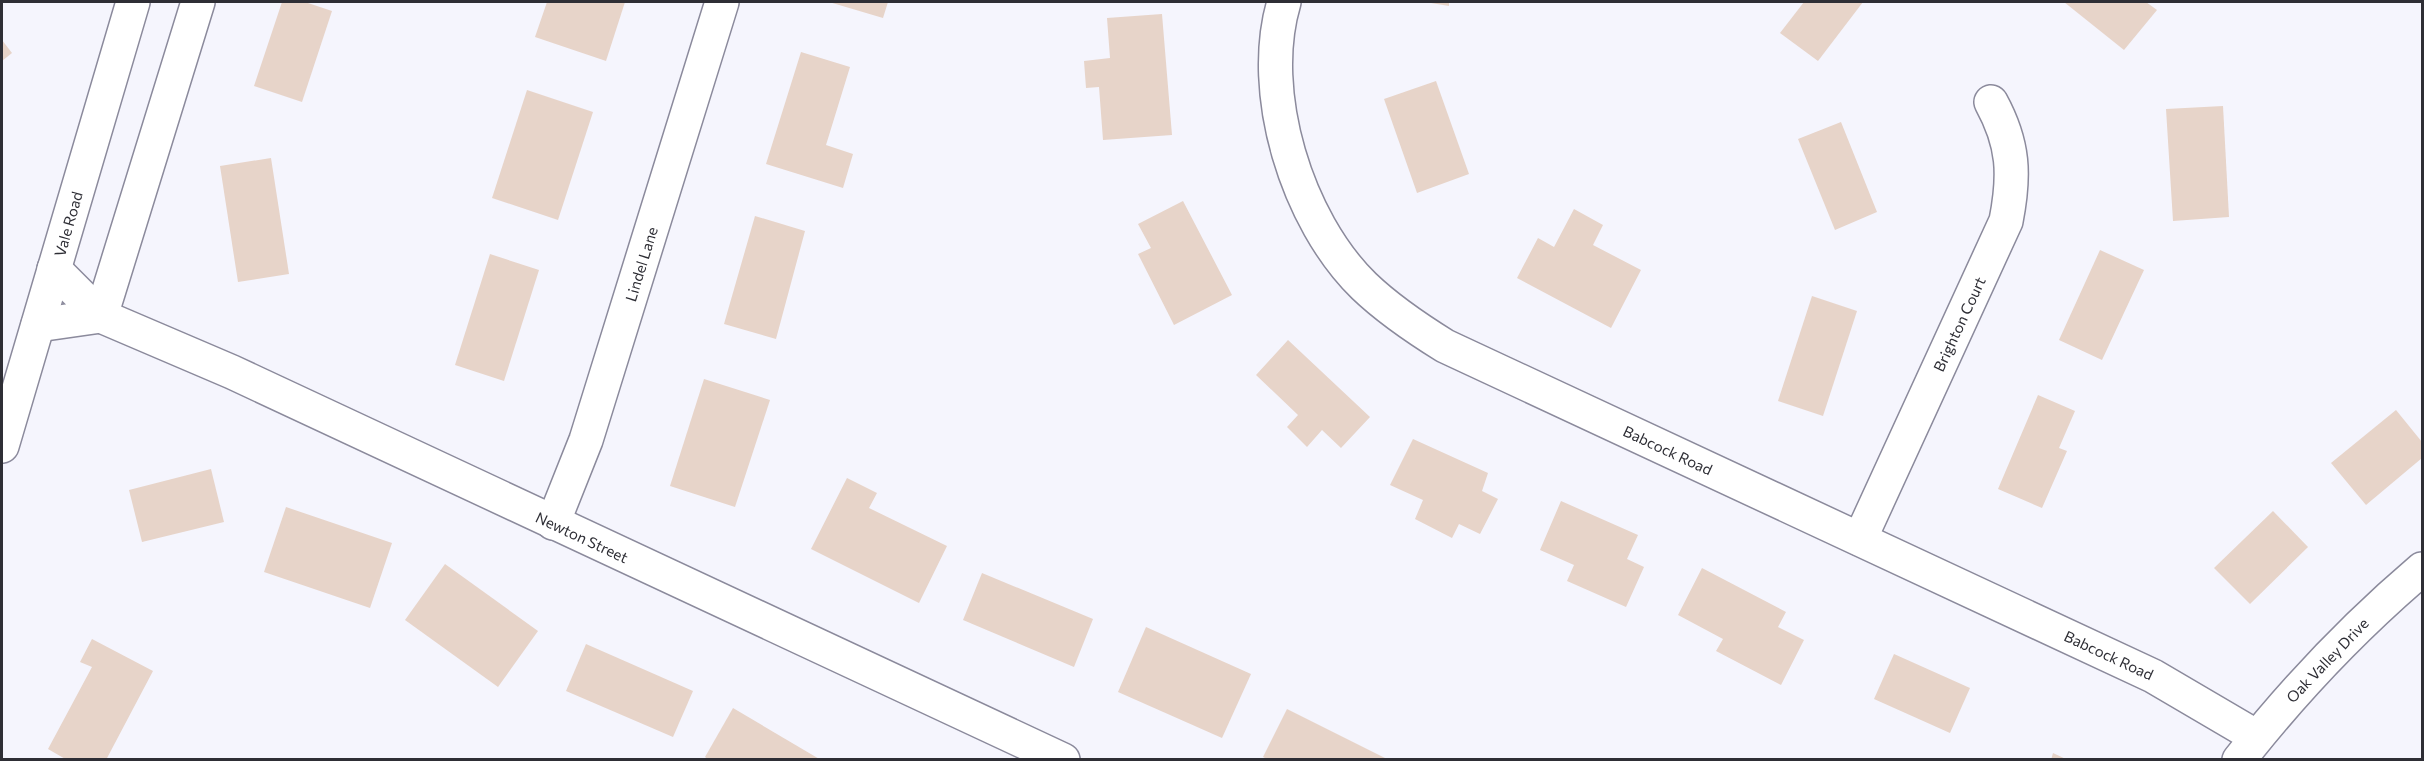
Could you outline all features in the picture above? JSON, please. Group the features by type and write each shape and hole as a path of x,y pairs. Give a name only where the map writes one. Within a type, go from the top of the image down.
{"street":[{"name":"Vale Road","path":"2,446 133,2"},
{"path":"38,325 101,316 198,2"},
{"name":"Lindel Lane","path":"553,523 586,440 722,2"},
{"name":"Babcock Road","path":"1284,2 1276,59 1279,109 1288,153 1306,200 1329,243 1362,284 1402,320 1445,346 2153,676 2248,748"},
{"name":"Brighton Court","path":"1860,539 2006,221 2013,187 2011,153 2000,118 1991,102"},
{"name":"Newton Street","path":"54,269 101,316 232,372 1063,759"},
{"name":"Oak Valley Drive","path":"2248,748 2312,674 2379,606 2422,569"}],"building":[{"path":"282,2 305,2 332,11 302,102 254,86"},
{"path":"547,2 625,2 606,61 535,37"},
{"path":"829,2 888,2 883,18"},
{"path":"1425,2 1449,2 1449,6"},
{"path":"1804,2 1863,2 1818,61 1780,33"},
{"path":"2064,2 2146,2 2157,10 2124,50"},
{"path":"1162,14 1172,135 1103,140 1099,87 1086,88 1084,61 1110,58 1107,18"},
{"path":"2,40 12,53 2,61"},
{"path":"801,52 850,67 826,145 853,154 843,188 766,164"},
{"path":"1436,81 1469,174 1417,193 1384,99"},
{"path":"527,90 593,112 558,220 492,198"},
{"path":"2223,106 2229,217 2173,221 2166,109"},
{"path":"1841,122 1877,212 1835,230 1798,139"},
{"path":"271,158 289,274 238,282 220,166"},
{"path":"1183,201 1232,295 1174,325 1138,254 1151,248 1138,224"},
{"path":"1574,209 1603,225 1593,245 1641,270 1611,328 1517,278 1538,238 1554,247"},
{"path":"755,216 805,231 776,339 724,324"},
{"path":"2100,250 2144,270 2102,360 2059,340"},
{"path":"490,254 539,270 504,381 455,365"},
{"path":"1812,296 1857,311 1823,416 1778,401"},
{"path":"1288,340 1370,417 1341,448 1322,430 1307,447 1287,427 1298,415 1256,375"},
{"path":"704,379 770,400 735,507 670,486"},
{"path":"2038,395 2075,411 2059,448 2067,451 2042,508 1998,489"},
{"path":"2396,410 2422,442 2422,458 2366,505 2331,463"},
{"path":"1413,439 1488,473 1482,491 1498,499 1480,534 1459,524 1452,538 1415,519 1423,500 1390,485"},
{"path":"211,469 224,522 142,542 129,490"},
{"path":"847,478 877,493 869,508 947,546 919,603 811,549"},
{"path":"1561,501 1638,535 1627,559 1644,567 1626,607 1567,581 1574,565 1540,550"},
{"path":"286,507 392,543 370,608 264,572"},
{"path":"2273,511 2308,547 2250,604 2214,568"},
{"path":"445,564 538,631 498,687 405,620"},
{"path":"1702,568 1786,612 1778,627 1804,640 1781,685 1716,651 1723,639 1678,615"},
{"path":"982,573 1093,619 1074,667 963,620"},
{"path":"1146,627 1251,674 1222,738 1118,692"},
{"path":"92,639 153,671 106,760 67,760 48,749 92,667 80,662"},
{"path":"586,644 693,691 673,737 566,691"},
{"path":"1894,654 1970,688 1950,733 1874,699"},
{"path":"733,708 821,760 709,760 705,757"},
{"path":"1287,709 1389,760 1269,760 1263,757"},
{"path":"2053,753 2068,760 2051,760"}]}
